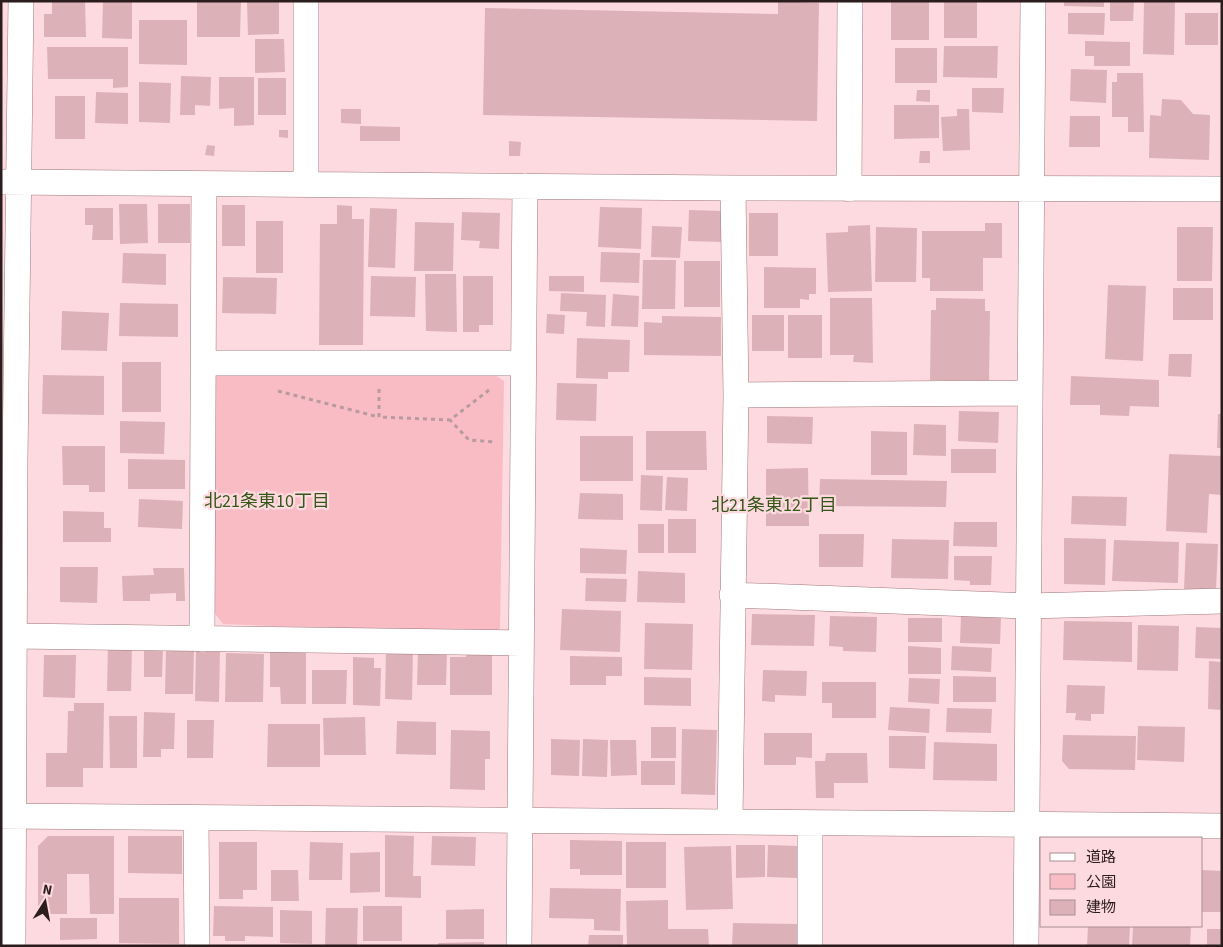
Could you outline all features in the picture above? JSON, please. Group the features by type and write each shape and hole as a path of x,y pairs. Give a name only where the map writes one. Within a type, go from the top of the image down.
{"street":[{"path":"13,946 8,816 15,636 8,460 10,182 21,1"},
{"path":"306,1 306,184"},
{"path":"849,189 850,1"},
{"path":"1026,946 1033,1"},
{"path":"10,182 849,189 1222,189"},
{"path":"202,639 204,184"},
{"path":"519,946 525,186"},
{"path":"730,822 736,395 733,188"},
{"path":"204,362 523,363"},
{"path":"736,395 1030,393"},
{"path":"732,595 1028,606 1222,601"},
{"path":"15,636 520,643"},
{"path":"8,816 1222,826"},
{"path":"196,818 197,946"},
{"path":"810,823 810,946"}],"path":[{"path":"379,363 379,417"},
{"path":"277,390 379,417 450,420 490,390"},
{"path":"450,420 469,440 505,442"}],"green space":[{"path":"219,370 492,373 504,381 500,628 493,634 223,624 213,611 212,376"}],"building":[{"path":"52,1 85,1 86,37 44,37 44,14 52,14"},
{"path":"103,1 132,1 132,39 102,38"},
{"path":"197,1 241,1 240,37 197,37"},
{"path":"247,1 279,1 279,34 248,35"},
{"path":"778,1 819,3 817,121 483,115 485,8 778,14"},
{"path":"891,1 929,1 929,40 891,40"},
{"path":"944,1 977,1 977,38 944,38"},
{"path":"1064,1 1104,1 1104,7 1064,6"},
{"path":"1110,1 1134,1 1133,21 1110,21"},
{"path":"1144,1 1175,1 1174,55 1143,54"},
{"path":"1068,13 1105,13 1104,35 1068,34"},
{"path":"1185,13 1218,13 1218,45 1185,45"},
{"path":"139,20 187,20 187,65 139,64"},
{"path":"255,39 284,39 285,72 255,73"},
{"path":"1085,41 1130,42 1130,66 1094,66 1094,56 1085,56"},
{"path":"944,46 998,46 997,78 943,77"},
{"path":"47,47 128,47 128,87 113,88 113,79 48,79"},
{"path":"895,48 937,48 937,83 895,83"},
{"path":"1071,69 1107,70 1106,103 1070,101"},
{"path":"1117,73 1143,73 1144,132 1128,132 1128,117 1112,117 1112,82 1117,82"},
{"path":"181,76 211,77 210,106 195,105 195,115 180,115"},
{"path":"219,77 254,77 254,125 234,126 234,108 219,109"},
{"path":"258,78 286,78 286,115 258,115"},
{"path":"139,82 171,83 170,123 139,122"},
{"path":"972,88 1004,88 1003,113 972,112"},
{"path":"917,90 930,90 930,102 916,101"},
{"path":"96,92 128,93 128,124 95,123"},
{"path":"55,96 85,96 85,139 55,139"},
{"path":"1162,99 1181,100 1193,114 1210,115 1209,160 1149,158 1150,115 1161,116"},
{"path":"894,105 939,105 939,138 894,139"},
{"path":"341,109 361,109 361,124 341,123"},
{"path":"957,109 969,109 970,150 943,151 941,117 957,116"},
{"path":"1070,116 1100,116 1100,147 1069,147"},
{"path":"360,126 400,127 400,141 360,141"},
{"path":"279,130 288,130 288,138 279,137"},
{"path":"509,141 521,142 520,156 509,156"},
{"path":"207,145 215,146 214,156 205,155"},
{"path":"920,151 930,151 930,163 919,163"},
{"path":"119,204 147,204 148,243 120,244"},
{"path":"158,204 190,204 190,243 158,243"},
{"path":"222,205 245,205 245,246 222,246"},
{"path":"337,205 352,206 352,219 364,219 363,345 319,345 320,224 337,224"},
{"path":"600,207 642,208 641,249 598,247"},
{"path":"85,208 113,208 113,240 92,240 93,225 85,225"},
{"path":"370,208 397,209 395,268 368,267"},
{"path":"689,210 723,211 722,242 688,241"},
{"path":"462,212 500,213 499,249 479,248 480,241 461,240"},
{"path":"749,213 778,213 778,256 749,256"},
{"path":"256,221 283,221 283,273 256,273"},
{"path":"415,222 454,223 453,271 414,271"},
{"path":"985,223 1002,223 1002,258 983,258 983,291 930,291 930,278 922,278 922,231 985,231"},
{"path":"870,225 872,291 828,292 826,233 848,232 848,226"},
{"path":"652,226 682,227 680,258 651,257"},
{"path":"876,227 917,228 916,282 875,282"},
{"path":"1177,227 1213,227 1212,281 1177,281"},
{"path":"601,252 640,253 639,283 600,282"},
{"path":"123,253 166,254 166,285 122,283"},
{"path":"643,260 676,260 675,309 642,309"},
{"path":"684,261 720,261 720,307 684,307"},
{"path":"764,267 816,268 816,294 809,294 809,300 800,299 800,308 764,308"},
{"path":"425,274 456,274 457,332 426,331"},
{"path":"371,276 416,277 415,317 370,316"},
{"path":"463,276 493,276 493,325 479,325 479,332 463,332"},
{"path":"549,276 584,276 584,292 549,291"},
{"path":"223,277 277,278 276,314 222,313"},
{"path":"1108,285 1146,286 1143,361 1105,359"},
{"path":"1173,288 1213,288 1213,320 1173,320"},
{"path":"561,293 606,295 605,327 586,326 587,312 560,311"},
{"path":"613,294 639,296 638,327 611,326"},
{"path":"830,298 872,298 873,363 853,362 854,355 830,355"},
{"path":"936,298 985,299 985,311 990,311 989,381 930,380 931,310 936,310"},
{"path":"120,303 178,304 178,337 119,336"},
{"path":"62,311 109,313 107,351 61,350"},
{"path":"547,314 565,315 564,334 546,333"},
{"path":"752,315 784,315 784,351 752,351"},
{"path":"788,315 822,315 822,358 788,358"},
{"path":"662,316 721,317 721,356 644,355 644,322 662,323"},
{"path":"577,338 630,340 629,372 608,372 608,379 576,378"},
{"path":"1169,354 1192,354 1191,377 1168,376"},
{"path":"122,362 161,362 161,412 122,412"},
{"path":"43,375 104,376 104,415 42,414"},
{"path":"1071,376 1159,380 1159,407 1130,406 1129,416 1100,415 1100,405 1070,405"},
{"path":"557,383 597,384 596,421 556,420"},
{"path":"959,411 999,412 998,443 958,441"},
{"path":"1218,414 1222,414 1222,448 1217,448"},
{"path":"767,416 813,417 812,444 767,443"},
{"path":"120,421 165,422 164,454 120,453"},
{"path":"914,424 946,425 946,456 913,455"},
{"path":"646,431 706,431 707,470 646,470"},
{"path":"871,431 907,432 907,475 871,475"},
{"path":"580,436 633,436 633,481 580,481"},
{"path":"62,446 105,446 105,492 89,492 89,485 63,485"},
{"path":"951,449 996,449 996,473 951,473"},
{"path":"1169,454 1222,456 1222,495 1209,494 1207,533 1166,531"},
{"path":"128,459 185,460 185,489 128,489"},
{"path":"808,468 809,526 766,526 766,469"},
{"path":"641,475 663,476 662,511 640,510"},
{"path":"667,477 688,478 687,511 665,510"},
{"path":"820,479 947,481 946,507 819,506"},
{"path":"580,493 623,494 623,520 578,519"},
{"path":"1072,496 1127,497 1126,526 1071,524"},
{"path":"139,499 183,501 182,529 138,527"},
{"path":"63,511 104,512 104,528 111,528 111,542 63,542"},
{"path":"668,519 696,519 696,553 668,553"},
{"path":"954,522 997,522 997,547 953,546"},
{"path":"638,524 664,524 664,553 638,553"},
{"path":"819,534 864,534 863,567 819,567"},
{"path":"1064,538 1106,539 1105,585 1064,584"},
{"path":"892,539 949,540 948,579 891,578"},
{"path":"1114,540 1179,542 1178,583 1112,581"},
{"path":"1186,543 1218,544 1216,590 1184,589"},
{"path":"580,548 627,550 626,574 580,573"},
{"path":"954,556 992,556 991,585 970,585 970,581 954,580"},
{"path":"60,567 98,567 97,603 60,602"},
{"path":"153,568 184,568 185,601 176,601 176,593 150,594 150,601 123,601 122,576 154,575"},
{"path":"638,571 685,573 685,603 637,602"},
{"path":"586,578 627,579 626,602 585,601"},
{"path":"562,609 621,611 620,652 560,650"},
{"path":"752,614 815,615 814,646 751,645"},
{"path":"961,615 1001,617 1000,644 960,643"},
{"path":"830,616 877,617 876,652 843,651 843,647 829,646"},
{"path":"908,618 942,618 942,642 908,642"},
{"path":"1064,621 1132,622 1132,662 1063,660"},
{"path":"645,623 693,624 692,670 644,669"},
{"path":"1138,625 1179,626 1178,671 1137,670"},
{"path":"1196,627 1222,628 1222,659 1195,658"},
{"path":"108,644 132,645 131,691 107,691"},
{"path":"299,645 299,653 306,652 306,704 281,704 280,687 270,687 270,646"},
{"path":"908,646 941,648 941,674 908,674"},
{"path":"952,646 992,648 991,672 951,670"},
{"path":"144,648 163,648 162,677 144,677"},
{"path":"166,648 194,648 193,694 165,694"},
{"path":"196,648 220,649 219,702 195,701"},
{"path":"386,648 413,648 412,700 385,699"},
{"path":"418,649 447,651 446,685 417,685"},
{"path":"467,651 492,651 492,695 450,695 450,657 466,657"},
{"path":"226,653 264,654 263,702 225,702"},
{"path":"44,655 76,655 75,698 43,697"},
{"path":"570,656 622,657 622,676 606,676 606,685 570,685"},
{"path":"353,657 374,658 374,668 381,668 380,706 353,705"},
{"path":"1209,661 1222,662 1222,710 1208,709"},
{"path":"312,670 347,670 346,704 312,704"},
{"path":"763,670 807,671 806,696 775,695 775,702 762,701"},
{"path":"953,676 996,677 996,702 953,702"},
{"path":"644,677 691,678 691,706 644,705"},
{"path":"909,678 940,679 939,704 908,702"},
{"path":"822,682 876,682 876,718 832,718 832,703 822,703"},
{"path":"1067,685 1105,686 1104,714 1091,714 1091,721 1075,720 1076,713 1066,713"},
{"path":"74,703 104,703 103,768 83,768 83,787 46,787 46,753 67,753 68,711 74,711"},
{"path":"890,707 930,709 929,733 888,730"},
{"path":"947,708 992,709 991,733 946,732"},
{"path":"144,712 175,713 174,749 161,749 161,757 143,757"},
{"path":"109,716 137,716 137,768 110,768"},
{"path":"365,717 366,755 324,755 323,718"},
{"path":"187,720 214,720 213,758 187,758"},
{"path":"397,721 436,722 436,755 396,754"},
{"path":"268,724 320,724 320,767 267,767"},
{"path":"1138,726 1185,727 1184,762 1137,760"},
{"path":"651,727 676,727 676,758 651,758"},
{"path":"682,729 717,730 715,795 681,794"},
{"path":"451,730 490,731 490,759 485,759 485,790 450,789"},
{"path":"764,733 812,733 812,758 796,757 796,765 764,765"},
{"path":"1063,735 1136,736 1135,770 1069,769 1062,761"},
{"path":"889,736 926,736 925,769 889,768"},
{"path":"551,739 580,740 579,776 551,775"},
{"path":"583,739 608,740 607,777 582,776"},
{"path":"610,740 636,740 637,775 611,776"},
{"path":"934,742 997,744 997,781 933,780"},
{"path":"826,753 867,753 868,783 834,783 834,798 816,798 815,761 825,761"},
{"path":"641,761 675,761 675,785 641,785"},
{"path":"385,835 414,836 413,876 421,876 421,898 385,897"},
{"path":"48,836 114,836 114,914 90,914 89,874 67,874 67,914 38,914 38,846"},
{"path":"128,836 182,836 182,874 128,873"},
{"path":"432,836 476,837 475,866 431,865"},
{"path":"570,840 622,841 622,875 580,875 580,869 570,869"},
{"path":"219,842 257,842 257,890 243,890 243,899 219,899"},
{"path":"310,842 343,843 342,880 309,880"},
{"path":"626,842 666,842 666,888 626,888"},
{"path":"736,845 765,845 765,877 736,878"},
{"path":"768,845 799,846 798,878 767,877"},
{"path":"731,846 733,909 686,910 684,847"},
{"path":"380,852 380,892 350,893 350,853"},
{"path":"271,870 298,870 299,901 271,901"},
{"path":"1203,870 1222,871 1222,912 1203,912"},
{"path":"550,888 621,889 620,931 594,930 594,919 549,918"},
{"path":"119,898 179,898 179,944 119,943"},
{"path":"668,900 668,929 708,929 709,946 627,946 626,901"},
{"path":"214,906 273,907 273,937 245,936 245,941 225,941 225,936 213,936"},
{"path":"363,906 402,906 402,941 363,941"},
{"path":"326,908 358,908 357,946 325,946"},
{"path":"484,909 484,939 446,939 446,910"},
{"path":"280,910 312,911 312,944 280,943"},
{"path":"60,918 97,918 97,939 60,940"},
{"path":"733,923 800,924 800,946 732,946"},
{"path":"1088,927 1130,927 1129,946 1087,946"},
{"path":"1133,927 1191,927 1190,946 1132,946"},
{"path":"1207,929 1222,929 1222,946 1207,946"},
{"path":"589,935 623,935 623,946 588,946"},
{"path":"484,942 484,946 438,946 438,943"}],"district":[{"name":"北21条東10丁目","path":"267,501"},
{"name":"北21条東12丁目","path":"774,505"}]}
